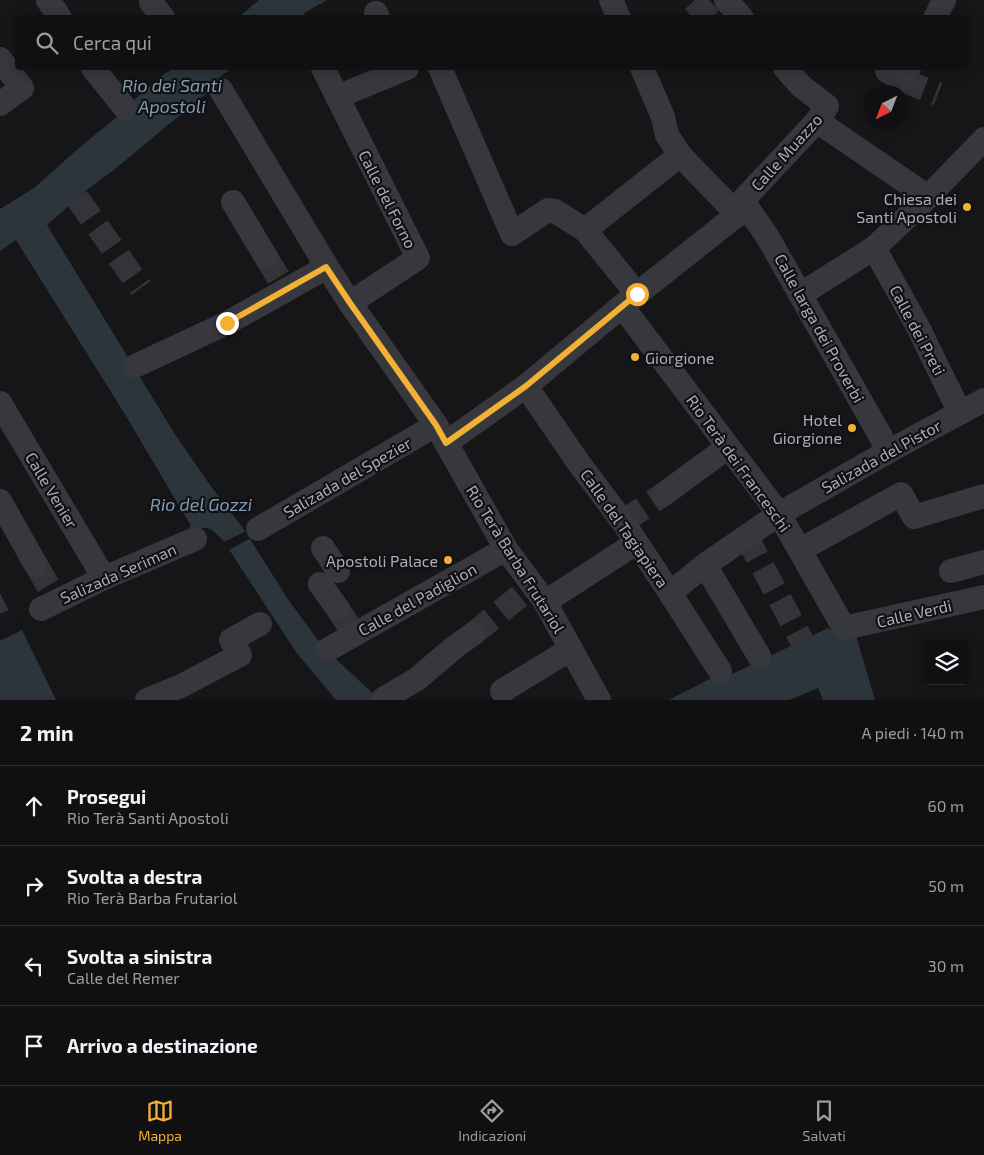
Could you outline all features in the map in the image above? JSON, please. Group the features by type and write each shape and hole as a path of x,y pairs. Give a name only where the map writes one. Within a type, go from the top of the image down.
{"street":[{"path":"48,0 58,15"},
{"path":"611,0 618,15"},
{"path":"726,0 739,15"},
{"path":"0,59 22,88 9,98"},
{"path":"95,70 125,108"},
{"name":"Calle del Forno","path":"324,70 418,258 350,303"},
{"path":"337,97 399,70"},
{"name":"Rio Terà dei Franceschi","path":"441,70 512,234 548,210 555,211 585,230 629,300 728,447 779,514 844,628"},
{"name":"Calle larga dei Proverbi","path":"643,70 663,117 667,135 680,155 743,207 767,236 889,451"},
{"name":"Calle Muazzo","path":"629,300 743,207 817,121 827,106 801,86 787,70"},
{"name":"Rio Terà Barba Frutariol","path":"221,90 326,267 441,434 506,549 533,594 571,649 599,700"},
{"path":"817,121 928,197"},
{"path":"801,294 874,248 928,197 984,139"},
{"path":"585,230 680,155"},
{"path":"234,202 266,257"},
{"name":"Calle dei Preti","path":"874,248 918,327 960,413"},
{"path":"135,366 227,323 326,267"},
{"name":"Salizada del Spezier","path":"258,529 441,434 526,386 629,300"},
{"name":"Calle del Tagiapiera","path":"526,386 578,462 623,522 720,671"},
{"name":"Salizada del Pistor","path":"670,593 705,565 779,514 889,451 984,400"},
{"name":"Calle Venier","path":"0,403 104,578"},
{"path":"664,494 728,447"},
{"path":"800,550 901,494 914,517 984,496"},
{"path":"0,501 36,565"},
{"name":"Salizada Seriman","path":"50,601 196,539"},
{"path":"533,594 636,543"},
{"path":"323,548 338,610"},
{"name":"Calle del Padiglion","path":"327,650 506,549"},
{"path":"951,570 984,562"},
{"path":"705,565 759,656"},
{"name":"Calle Verdi","path":"844,628 984,597"},
{"path":"147,700 185,690 240,655 231,640 260,624"},
{"path":"383,700 417,680 456,646 473,634"},
{"path":"502,691 571,649"}],"water":[{"path":"259,0 327,0 304,13 305,15 241,15"},
{"name":"Rio del Gozzi","path":"171,70 229,70 217,79 208,92 88,189 47,225 176,436 245,531 287,598 323,647 380,700 336,700 296,652 224,542 214,531 207,529 192,533 189,527 191,526 123,411 16,240 0,251 0,209 34,188 123,112 126,107 160,77"},
{"path":"0,593 10,613 22,630 56,700 0,700"},
{"path":"828,628 834,632 854,629 875,700 823,700 818,688 789,700 669,700 725,671 728,676"}],"pier":[{"path":"202,528 212,530 224,542 248,530 253,537 229,550 237,562 235,563 211,532 192,533"},
{"path":"9,610 10,613 13,612 24,629 0,641 0,614"}],"tunnel":[{"path":"696,15 713,0"},
{"path":"902,80 938,94"},
{"path":"77,198 141,288"},
{"path":"266,257 286,290"},
{"path":"623,522 664,494"},
{"path":"746,536 802,641"},
{"path":"36,565 52,592"},
{"path":"473,634 521,595"},
{"path":"338,609 354,634"}],"place":[{"name":"Chiesa dei Santi Apostoli","path":"967,207"},
{"name":"Giorgione","path":"635,357"},
{"name":"Hotel Giorgione","path":"852,428"},
{"name":"Apostoli Palace","path":"448,560"}],"route":[{"path":"227,323 326,267 436,425 446,443 526,386 637,294"}],"water label":[{"name":"Rio dei Santi Apostoli","path":"172,95"}]}
